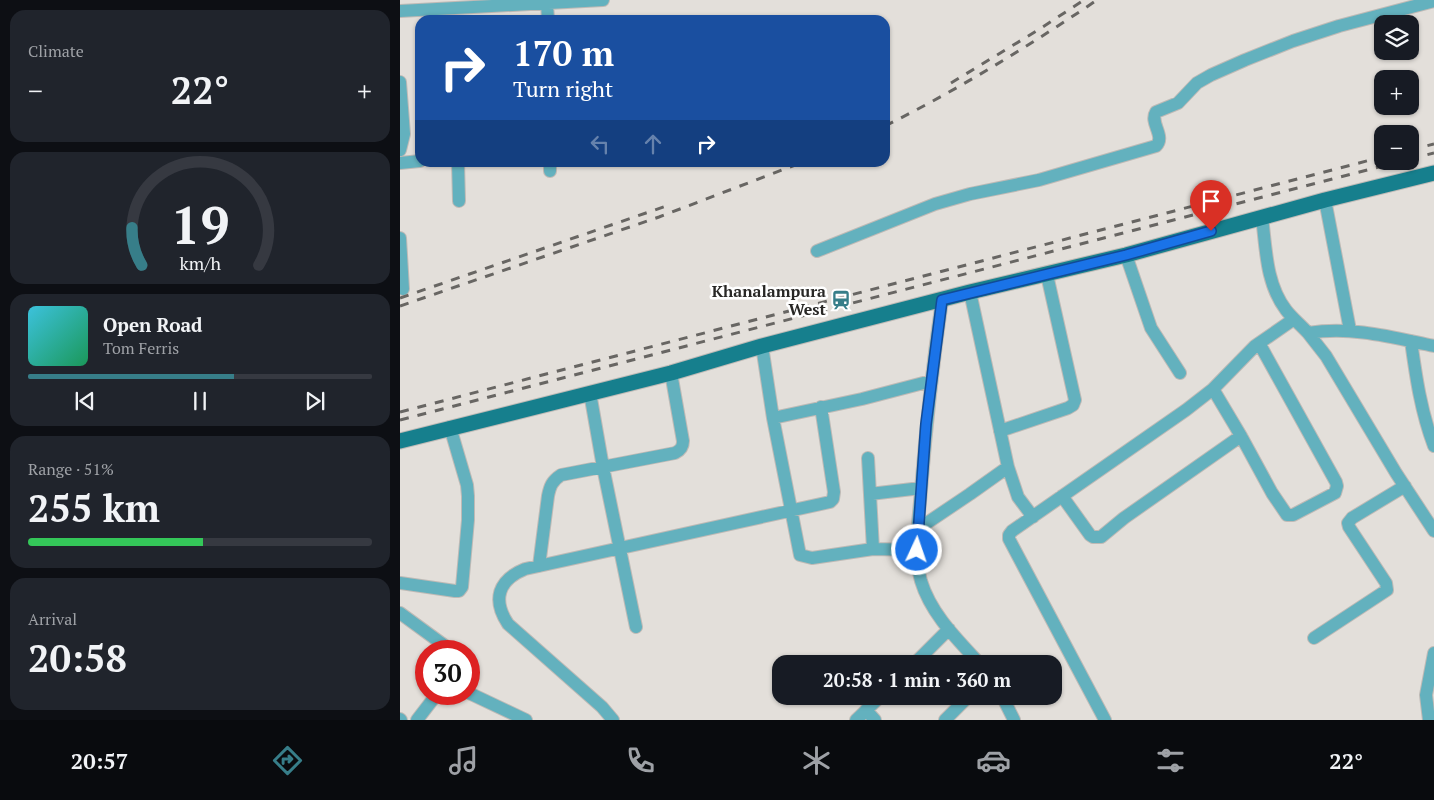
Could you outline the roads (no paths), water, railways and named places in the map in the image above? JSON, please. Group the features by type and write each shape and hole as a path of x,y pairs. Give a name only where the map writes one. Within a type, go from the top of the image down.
{"main road":[{"path":"400,441 671,372 762,346 970,292 1126,255 1325,200 1434,173"}],"street":[{"path":"400,11 454,14 603,0"},
{"path":"817,251 935,204 970,194 1039,180 1156,146 1160,139 1154,119 1156,112 1178,104 1197,83 1211,75 1293,41 1338,26 1434,1"},
{"path":"547,4 548,15"},
{"path":"400,82 404,134 400,150"},
{"path":"400,162 415,161"},
{"path":"458,167 459,201"},
{"path":"1325,200 1350,330"},
{"path":"1262,217 1270,277 1275,292 1286,310 1308,333 1326,356 1434,531"},
{"path":"400,238 403,289"},
{"path":"1126,255 1151,328 1180,373"},
{"path":"1000,431 1068,408 1073,405 1075,400 1047,275"},
{"path":"970,292 1008,467 1018,497 1033,517"},
{"path":"942,300 931,381 918,529 917,563 921,581 929,601 942,621 972,655"},
{"path":"1105,720 1009,540 1009,535 1012,531 1186,410 1212,389 1259,343 1294,319"},
{"path":"1308,333 1350,330 1369,332 1434,346"},
{"path":"1411,341 1424,416 1434,446"},
{"path":"1212,389 1286,515 1293,515 1335,493 1337,490 1336,482 1259,343"},
{"path":"762,346 773,418 800,555 805,557 873,550 917,550"},
{"path":"539,566 550,486 554,480 561,475 675,453 683,446 671,372"},
{"path":"773,418 862,399 931,381"},
{"path":"590,393 603,467 636,627"},
{"path":"607,718 508,624 500,613 498,596 503,586 517,573 539,566 830,502 833,499 834,492 821,407"},
{"path":"400,583 455,591 459,591 462,587 468,520 468,496 467,485 450,427"},
{"path":"1062,496 1090,535 1101,537 1124,518 1241,436"},
{"path":"868,458 873,550"},
{"path":"918,529 1008,467"},
{"path":"1314,638 1387,590 1386,584 1348,523 1352,518 1405,486"},
{"path":"870,494 922,488"},
{"path":"400,612 437,640"},
{"path":"923,655 949,629"},
{"path":"1428,720 1426,695 1434,654"},
{"path":"480,698 526,720"},
{"path":"418,720 429,705"},
{"path":"945,720 960,705"},
{"path":"1006,705 1014,720"},
{"path":"856,720 870,715"}],"railway":[{"path":"951,83 1084,0"},
{"path":"890,123 993,66 1097,0"},
{"path":"1419,148 1434,144"},
{"path":"1419,157 1434,153"},
{"path":"400,412 1374,159"},
{"path":"400,306 659,217 790,167"},
{"path":"400,420 1374,168"},
{"path":"400,298 672,204"}],"place":[{"name":"Khanalampura West","path":"841,300"}]}
